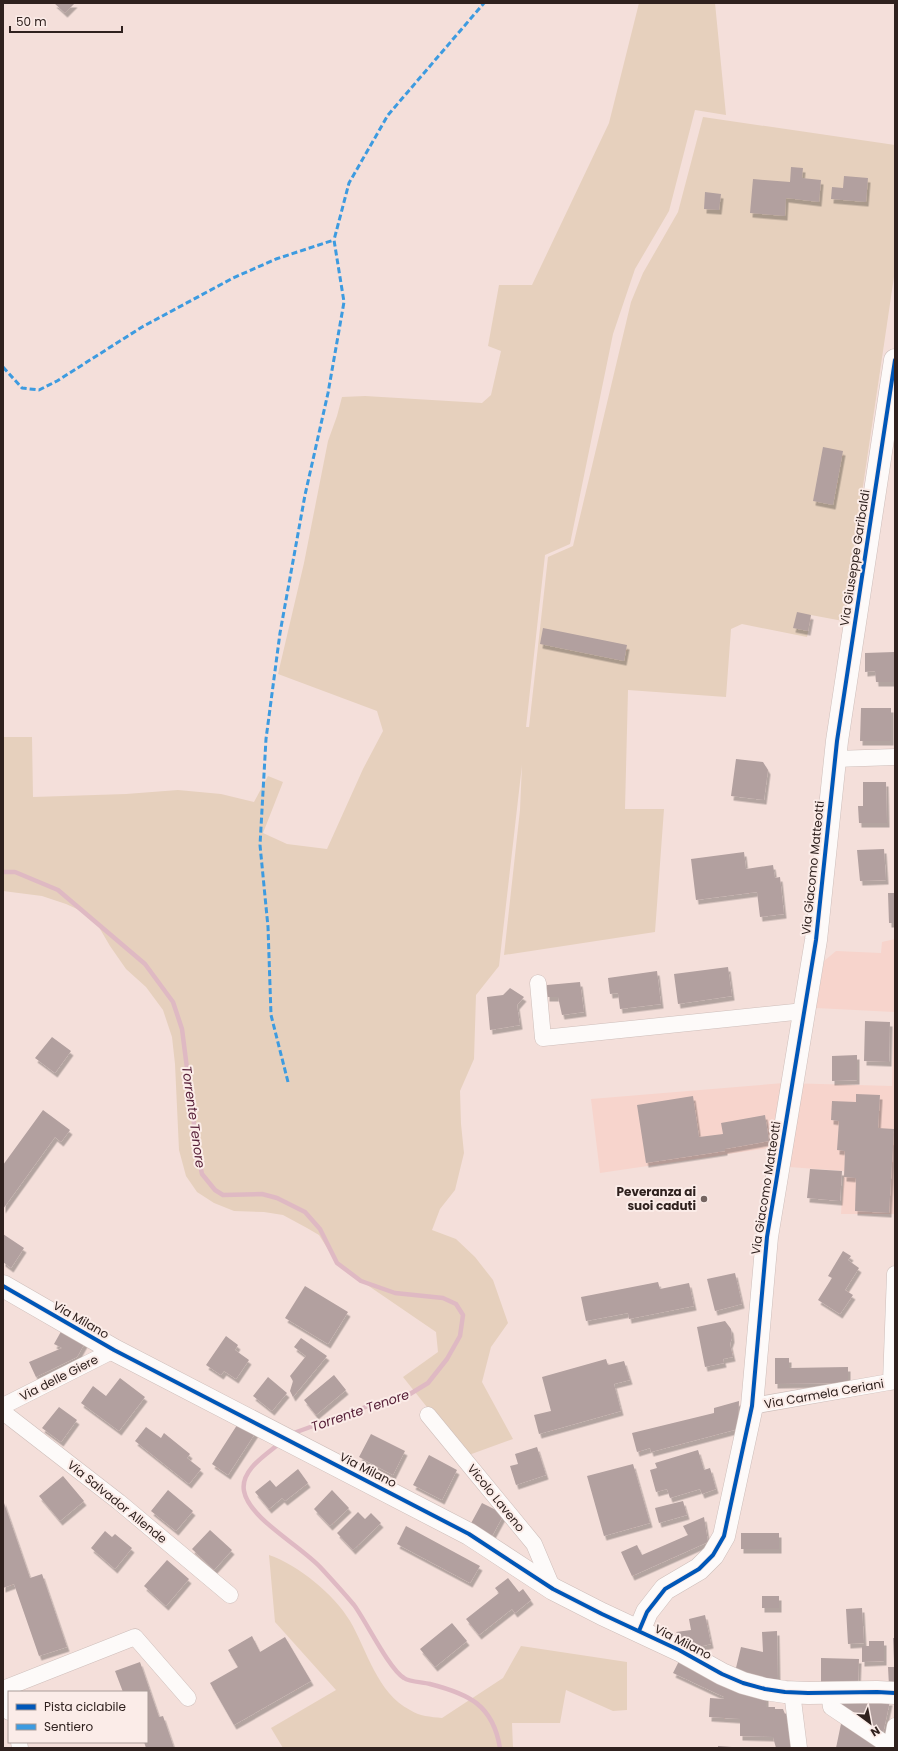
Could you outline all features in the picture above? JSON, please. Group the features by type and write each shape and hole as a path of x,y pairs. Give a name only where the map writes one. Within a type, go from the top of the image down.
{"street":[{"name":"Via Giuseppe Garibaldi","path":"835,759 895,360"},
{"path":"835,759 895,757"},
{"name":"Via Giacomo Matteotti","path":"639,1631 647,1612 665,1589 699,1568 713,1555 724,1536 752,1406 767,1237 816,940 835,759"},
{"path":"538,982 543,1038 804,1011"},
{"path":"893,1381 895,1274"},
{"name":"Via Milano","path":"3,1286 114,1350 468,1534 553,1589 722,1674 743,1683 765,1689 792,1692 895,1693"},
{"name":"Via delle Giere","path":"3,1406 114,1350"},
{"name":"Via Carmela Ceriani","path":"752,1406 893,1381"},
{"name":"Via Salvador Allende","path":"3,1412 119,1502 230,1595"},
{"name":"Vicolo Laveno","path":"428,1415 534,1544 553,1589"},
{"path":"3,1689 135,1637 188,1698"},
{"path":"3,1692 8,1709"},
{"path":"792,1692 799,1748"},
{"path":"829,1693 831,1707 891,1748 895,1726"}],"shaded area":[{"path":"639,3 715,3 726,115 695,110 669,211 635,269 613,334 570,544 545,555 526,727 529,727 548,557 573,546 631,302 643,273 678,212 703,117 895,145 895,270 843,621 811,615 807,637 742,624 731,629 726,697 628,690 625,809 664,809 655,932 504,955 520,810 522,765 499,966 476,995 474,1059 460,1091 464,1153 455,1190 440,1209 432,1230 456,1239 475,1257 493,1280 508,1323 491,1347 482,1382 513,1439 466,1456 403,1377 438,1352 436,1332 338,1265 319,1235 283,1215 264,1212 234,1211 214,1203 197,1192 186,1176 179,1150 175,1064 172,1037 163,1010 146,987 126,969 96,922 86,913 42,896 3,891 3,737 32,737 33,797 126,794 178,790 221,794 254,802 268,776 283,782 263,833 287,844 327,849 363,769 383,731 377,711 278,674 304,563 328,441 342,397 365,396 482,403 491,395 501,351 488,346 499,285 532,285 609,123"},
{"path":"895,939 895,1214 841,1214 844,1171 789,1167 794,1141 769,1148 600,1173 591,1099 784,1083 892,1086 894,1012 816,1008 824,961 836,951 881,953 882,942"},
{"path":"269,1555 303,1573 335,1601 350,1621 381,1682 389,1693 399,1702 417,1714 442,1718 503,1678 521,1646 627,1662 627,1710 613,1711 566,1690 560,1723 512,1723 513,1748 283,1748 271,1728 336,1690 275,1622"}],"building":[{"path":"54,3 75,3 65,13"},
{"path":"791,167 803,168 802,178 821,180 819,202 786,198 785,216 750,213 753,179 790,182"},
{"path":"844,176 868,178 866,202 831,199 832,187 843,188"},
{"path":"705,192 721,194 719,210 704,209"},
{"path":"823,447 843,451 833,505 813,501"},
{"path":"797,612 811,615 808,631 793,628"},
{"path":"543,628 627,645 624,661 540,644"},
{"path":"894,652 895,682 876,682 875,671 865,672 865,653"},
{"path":"861,708 891,708 891,741 860,741"},
{"path":"736,759 763,762 768,770 764,800 731,796"},
{"path":"863,782 886,782 887,823 859,823 858,806 863,806"},
{"path":"884,849 886,880 860,881 857,850"},
{"path":"744,852 746,869 773,865 775,878 780,877 784,914 760,917 757,892 696,900 691,859"},
{"path":"888,893 895,893 895,923 889,923"},
{"path":"728,967 732,996 678,1004 674,974"},
{"path":"657,971 661,1004 620,1009 618,993 610,994 608,978"},
{"path":"580,982 584,1012 562,1015 558,997 547,997 547,985"},
{"path":"510,988 524,997 517,1005 520,1025 490,1030 487,997 503,995"},
{"path":"865,1021 890,1022 889,1062 864,1061"},
{"path":"52,1037 71,1051 55,1073 35,1058"},
{"path":"857,1055 857,1080 832,1081 832,1056"},
{"path":"856,1094 880,1095 878,1128 894,1129 889,1213 855,1211 856,1178 844,1177 845,1151 837,1150 839,1121 831,1120 832,1101 856,1102"},
{"path":"693,1096 699,1137 723,1134 721,1123 765,1115 769,1141 725,1149 725,1151 646,1163 637,1105"},
{"path":"43,1110 70,1130 61,1142 55,1137 3,1209 3,1165"},
{"path":"810,1169 842,1171 840,1201 807,1198"},
{"path":"3,1234 24,1248 11,1268 3,1262"},
{"path":"843,1251 851,1256 848,1260 859,1268 845,1290 853,1295 840,1314 818,1300 832,1278 828,1276"},
{"path":"735,1273 742,1304 715,1311 707,1279"},
{"path":"658,1282 660,1289 689,1283 694,1306 629,1319 628,1313 586,1321 581,1297"},
{"path":"305,1286 348,1312 328,1344 285,1318"},
{"path":"725,1321 731,1329 732,1338 730,1344 733,1357 723,1359 724,1363 705,1367 697,1327"},
{"path":"63,1328 86,1341 77,1357 36,1377 29,1362 62,1348 54,1344"},
{"path":"226,1336 238,1345 235,1350 249,1360 236,1379 224,1371 221,1375 206,1365"},
{"path":"301,1338 327,1356 293,1397 290,1391 293,1381 290,1376 306,1356 294,1347"},
{"path":"775,1358 789,1358 789,1368 848,1367 848,1383 775,1384"},
{"path":"606,1359 608,1365 624,1361 630,1380 614,1384 621,1411 539,1434 534,1415 551,1411 542,1377"},
{"path":"334,1375 346,1390 316,1415 304,1400"},
{"path":"268,1377 287,1393 272,1411 253,1396"},
{"path":"120,1378 145,1397 119,1431 81,1403 93,1386 106,1396"},
{"path":"739,1401 738,1429 651,1452 650,1448 637,1452 632,1433 714,1413 714,1408"},
{"path":"59,1407 77,1420 61,1442 42,1428"},
{"path":"239,1422 256,1432 228,1475 212,1464"},
{"path":"146,1427 161,1438 164,1433 190,1454 187,1458 201,1469 189,1484 135,1441"},
{"path":"371,1434 405,1451 393,1475 359,1457"},
{"path":"537,1447 546,1475 516,1485 510,1466 518,1464 515,1454"},
{"path":"698,1450 704,1470 710,1468 716,1489 702,1494 700,1489 670,1498 667,1489 656,1492 650,1470 657,1468 655,1463"},
{"path":"429,1455 457,1470 442,1500 413,1485"},
{"path":"633,1464 650,1523 604,1536 587,1476"},
{"path":"298,1469 308,1483 285,1501 282,1498 269,1509 255,1492 270,1480 276,1487"},
{"path":"63,1476 84,1501 60,1521 39,1496"},
{"path":"168,1490 193,1511 176,1531 151,1511"},
{"path":"332,1490 349,1508 330,1526 314,1509"},
{"path":"3,1500 30,1578 42,1574 67,1647 39,1656 14,1584 3,1588"},
{"path":"683,1501 687,1515 659,1523 655,1508"},
{"path":"482,1503 504,1514 491,1538 469,1527"},
{"path":"358,1512 365,1519 371,1513 381,1523 353,1550 337,1533"},
{"path":"704,1517 708,1542 632,1576 621,1552 637,1545 642,1555 688,1535 683,1526"},
{"path":"406,1526 480,1566 470,1583 397,1544"},
{"path":"210,1530 232,1550 214,1570 192,1549"},
{"path":"105,1531 112,1537 115,1534 132,1548 115,1569 91,1548"},
{"path":"741,1533 779,1533 779,1549 741,1549"},
{"path":"167,1560 189,1579 166,1606 144,1586"},
{"path":"508,1578 519,1592 523,1589 531,1600 515,1613 512,1609 479,1635 466,1619 499,1593 495,1588"},
{"path":"762,1596 779,1596 779,1608 762,1608"},
{"path":"862,1608 864,1643 848,1644 846,1609"},
{"path":"705,1615 711,1644 694,1648 676,1632 691,1630 689,1619"},
{"path":"452,1623 467,1641 435,1667 420,1649"},
{"path":"777,1631 778,1683 735,1672 741,1647 763,1652 762,1632"},
{"path":"252,1636 260,1652 285,1637 311,1681 234,1725 210,1683 238,1667 228,1650"},
{"path":"893,1638 895,1638 895,1661 894,1661"},
{"path":"869,1641 884,1641 884,1661 862,1662 862,1646 869,1646"},
{"path":"821,1658 859,1659 858,1685 821,1684"},
{"path":"680,1659 766,1696 766,1707 783,1709 785,1714 787,1713 793,1748 776,1748 773,1737 740,1736 740,1719 709,1717 710,1698 724,1699 724,1697 673,1673"},
{"path":"140,1662 159,1717 163,1716 174,1748 146,1748 144,1743 148,1743 148,1691 123,1691 115,1671"},
{"path":"888,1667 895,1667 895,1686 889,1686"},
{"path":"839,1699 890,1701 882,1738 839,1706"},
{"path":"842,1719 886,1748 836,1748"},
{"path":"718,1746 732,1747 732,1748 718,1748"}],"waterway":[{"name":"Torrente Tenore","path":"3,872 15,872 58,890 145,964 173,1002 182,1029 198,1155 202,1174 215,1190 223,1195 262,1194 277,1198 305,1212 320,1229 337,1263 361,1281 395,1293 443,1298 456,1304 463,1315 460,1336 447,1359 428,1383 405,1397 371,1405 291,1434"},
{"name":"Torrente Tenore","path":"280,1443 262,1457 250,1469 246,1476 244,1491 248,1501 266,1522 313,1560 354,1605 398,1673 409,1680 430,1684 456,1692 477,1704 485,1711 492,1721 497,1733 500,1748"}],"marked path":[{"path":"288,1082 271,1015 268,927 260,845 266,739 280,633 305,495 328,393 344,302 334,240 349,183 388,115 484,3"},
{"path":"3,367 22,388 39,390 57,381 142,327 233,278 276,259 334,240"}],"cycle path":[{"path":"639,1631 647,1612 665,1589 699,1569 713,1555 724,1536 752,1406 767,1237 816,940 837,741 895,360"},
{"path":"3,1286 114,1350 469,1534 553,1589 679,1650 722,1674 743,1683 765,1689 785,1692 895,1693"}],"place":[{"name":"Peveranza ai suoi caduti","path":"704,1199"}]}
